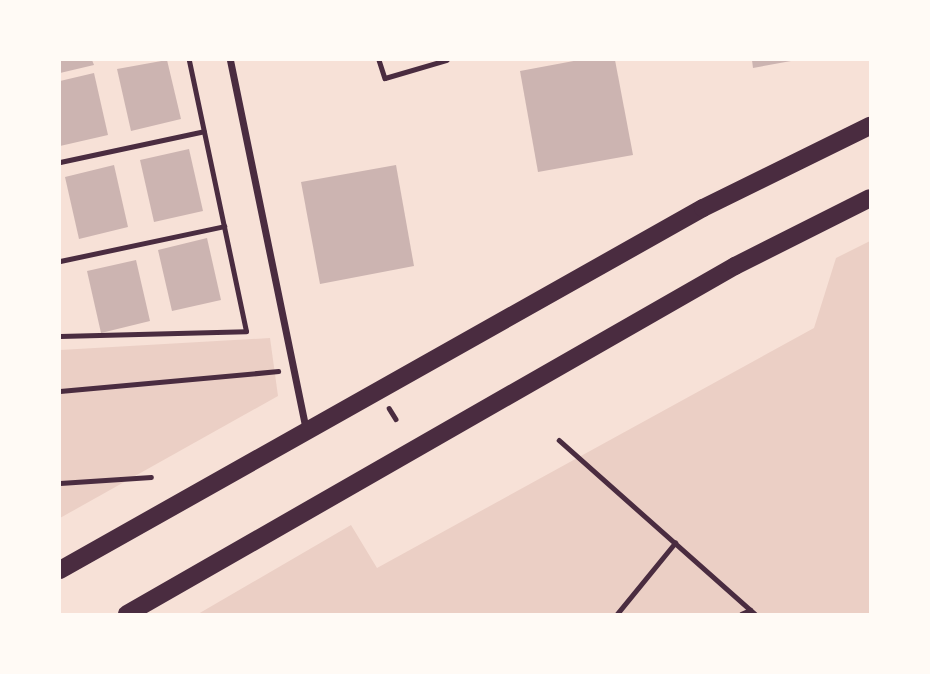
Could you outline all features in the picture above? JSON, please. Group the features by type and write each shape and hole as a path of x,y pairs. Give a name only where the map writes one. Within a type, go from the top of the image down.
{"main road":[{"path":"60,570 703,208 870,126"},
{"path":"127,614 735,266 870,198"}],"street":[{"path":"230,60 307,431"}],"lane":[{"path":"60,336 246,331 190,60"},
{"path":"60,162 204,131"},
{"path":"60,261 224,226"}],"path":[{"path":"379,60 386,78 446,60"},
{"path":"60,391 294,369"},
{"path":"559,440 752,612"},
{"path":"60,483 151,477"},
{"path":"617,614 675,543"},
{"path":"741,614 752,612"}],"shaded area":[{"path":"870,241 870,614 198,614 351,525 377,568 814,328 836,258"},
{"path":"270,338 278,396 60,518 60,350"}],"building":[{"path":"60,60 92,60 94,65 60,73"},
{"path":"167,60 181,119 131,131 117,69"},
{"path":"579,60 615,60 633,155 538,172 520,71"},
{"path":"752,60 791,60 791,61 753,68"},
{"path":"94,73 108,135 60,146 60,81"},
{"path":"189,149 203,211 154,222 140,160"},
{"path":"114,165 128,227 79,239 65,177"},
{"path":"396,165 414,266 320,284 301,182"},
{"path":"207,238 221,300 172,311 158,250"},
{"path":"136,260 150,321 101,333 87,271"}]}
